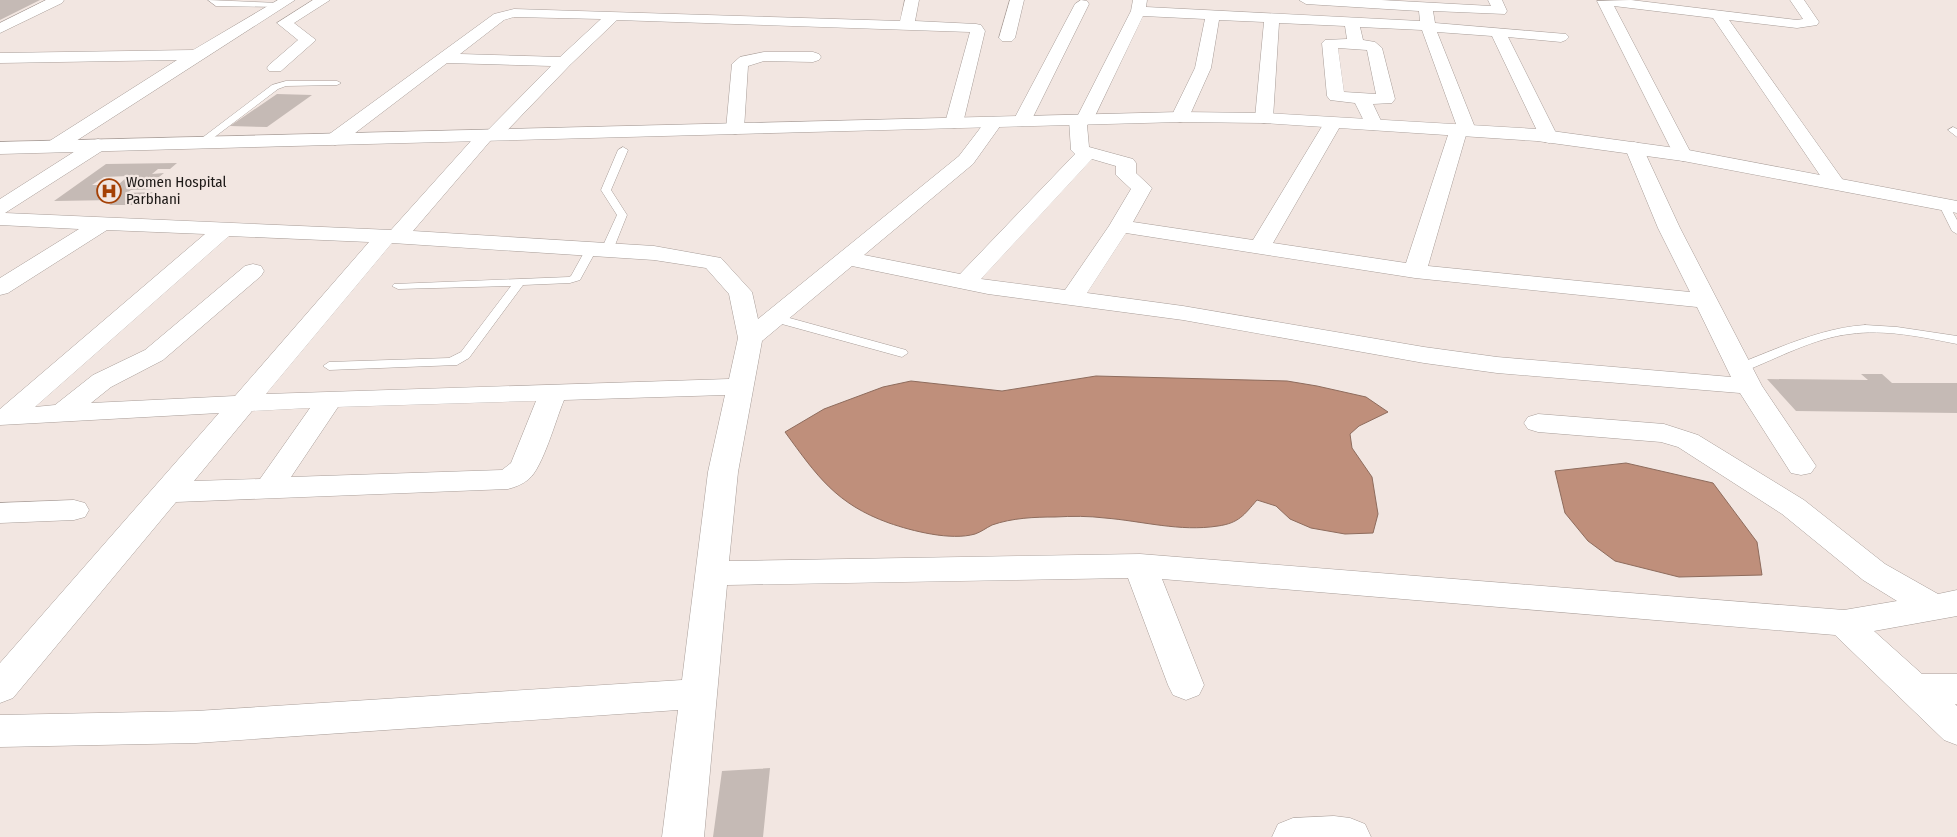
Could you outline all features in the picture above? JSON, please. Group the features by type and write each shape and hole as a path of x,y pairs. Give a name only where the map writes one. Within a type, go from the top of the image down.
{"street":[{"path":"0,29 57,0"},
{"path":"275,68 308,40 284,23 323,0"},
{"path":"906,27 912,0"},
{"path":"1008,38 1017,0"},
{"path":"1306,0 1425,7 1442,4 1500,11 1496,0"},
{"path":"1604,0 1797,24 1812,22 1798,0"},
{"path":"1604,0 1682,154"},
{"path":"55,146 196,55 283,3"},
{"path":"1022,121 1082,4"},
{"path":"1071,299 1120,226 1141,187 1126,175 1126,163 1082,152 1079,148 1081,120 1139,5 1213,15 1352,22 1561,37"},
{"path":"810,22 817,7"},
{"path":"1415,272 1463,130 1428,27 1425,7"},
{"path":"335,139 499,17 506,14 614,16 720,12 810,22 906,27 965,27 978,30 953,138"},
{"path":"1180,117 1203,68 1213,15"},
{"path":"1718,15 1836,183"},
{"path":"0,688 244,403 391,237 489,135 614,16"},
{"path":"1264,118 1272,18"},
{"path":"1352,22 1356,44"},
{"path":"1498,32 1549,137"},
{"path":"1330,44 1356,44 1373,46 1386,99 1336,96 1330,44"},
{"path":"0,58 196,55"},
{"path":"734,129 740,64 763,57 814,57"},
{"path":"444,58 564,62"},
{"path":"1362,99 1374,125"},
{"path":"0,148 734,129 953,138 994,122 1180,117 1264,118 1549,137 1682,154 1951,206"},
{"path":"750,338 847,258 953,138 994,122"},
{"path":"1259,248 1333,123"},
{"path":"0,208 98,145"},
{"path":"1634,148 1669,228 1705,301 1745,377 1801,466"},
{"path":"965,282 1087,153"},
{"path":"0,219 391,237 599,249 654,253 713,263 740,292 750,338 723,472 683,837"},
{"path":"0,288 102,224"},
{"path":"1120,226 1415,272 1705,301"},
{"path":"4,417 224,229"},
{"path":"847,258 965,282 1071,299 1183,313 1424,355 1497,365 1745,377"},
{"path":"63,413 102,382 154,355 253,271"},
{"path":"4,417 244,403 740,387"},
{"path":"168,492 508,479 519,472 524,466 553,393"},
{"path":"268,489 330,400"},
{"path":"1538,423 1664,434 1688,441 1793,507 1874,572 1945,605"},
{"path":"0,513 74,510"},
{"path":"712,574 1140,566 1844,623 1945,605"},
{"path":"1140,566 1186,685"},
{"path":"1844,623 1957,729"},
{"path":"1913,688 1957,689"},
{"path":"0,731 196,727 698,694"},
{"path":"1293,837 1334,835 1350,837"}],"lane":[{"path":"211,0 216,4 283,3"},
{"path":"201,143 275,87 286,84 337,83"},
{"path":"398,286 562,282 576,278 622,215 606,190 623,150"},
{"path":"1951,206 1957,231"},
{"path":"329,366 452,362 459,359 465,355 519,283"},
{"path":"775,318 902,354"},
{"path":"1745,377 1839,332 1874,330 1921,334 1957,340"}],"shaded area":[{"path":"1096,376 1287,381 1366,397 1388,412 1359,426 1350,434 1352,448 1372,477 1378,514 1373,533 1345,534 1311,528 1290,519 1276,506 1257,500 1244,514 1231,523 1204,528 1175,527 1099,517 1068,516 1007,521 992,525 975,534 943,536 889,523 855,507 829,487 807,462 785,432 824,409 883,387 911,381 1002,391"},
{"path":"1626,463 1713,483 1757,542 1762,575 1679,577 1615,561 1588,541 1565,513 1555,471"}],"building":[{"path":"0,0 40,0 0,20"},
{"path":"277,94 312,95 267,127 230,126"},
{"path":"177,163 170,169 158,169 152,174 164,173 159,177 146,178 141,182 165,181 155,189 131,190 127,193 153,192 146,198 160,198 152,205 109,205 115,200 54,201 106,164","holes":["128,176 118,185 92,185 104,177"]},
{"path":"1861,374 1882,374 1892,383 1957,383 1957,413 1796,411 1767,379 1868,380"},
{"path":"770,768 763,837 713,837 722,771"}],"place":[{"name":"Women Hospital Parbhani","path":"109,191"}]}
